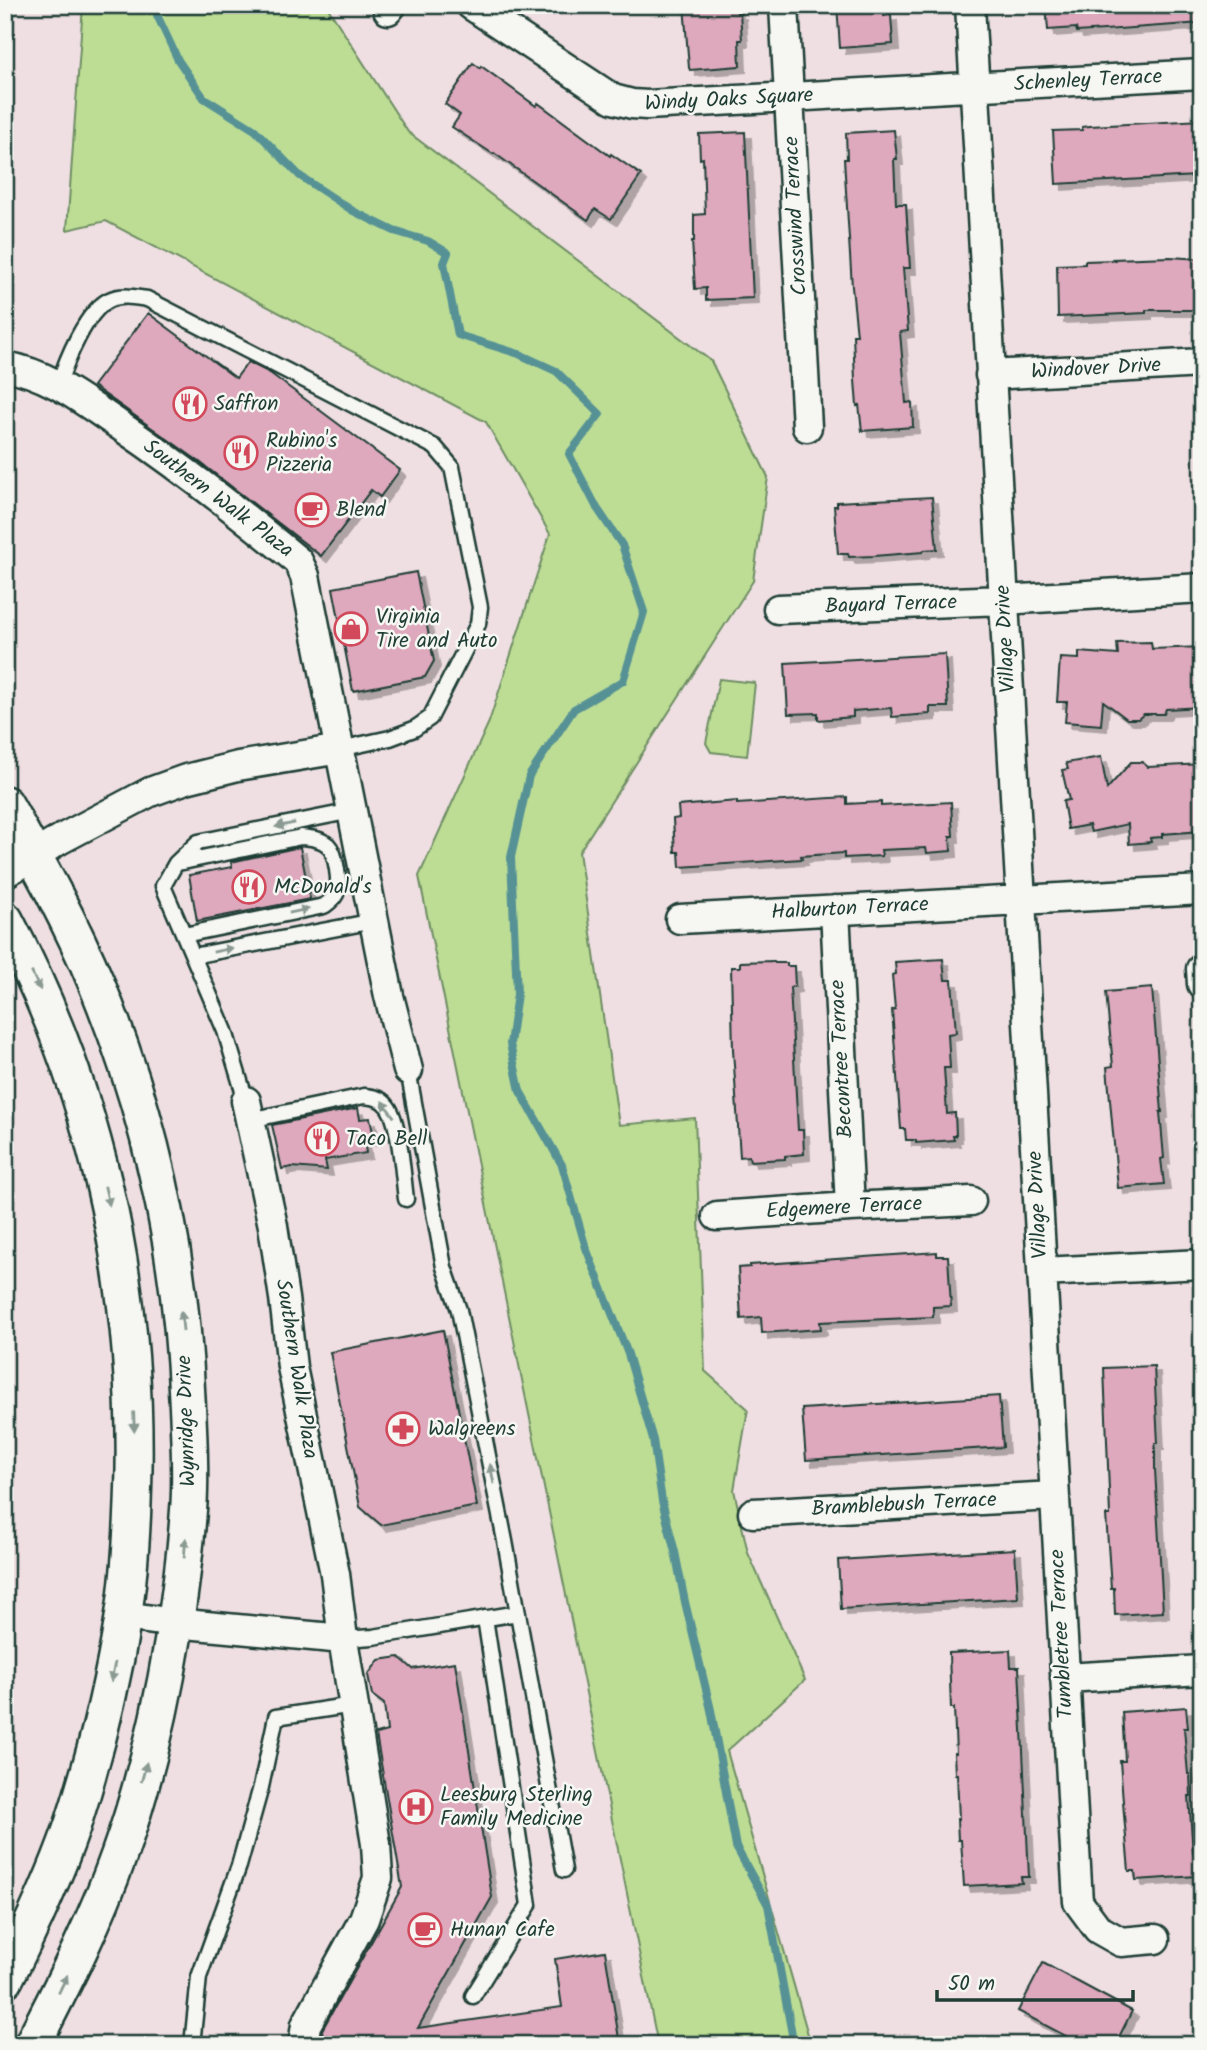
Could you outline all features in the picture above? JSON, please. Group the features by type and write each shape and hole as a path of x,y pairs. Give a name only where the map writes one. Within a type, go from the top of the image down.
{"street":[{"name":"Windy Oaks Square","path":"471,5 613,99 632,104 974,87"},
{"name":"Crosswind Terrace","path":"784,5 807,427"},
{"name":"Village Drive","path":"970,5 1042,1272"},
{"name":"Schenley Terrace","path":"974,87 1202,74"},
{"name":"Windover Drive","path":"990,375 1202,363"},
{"name":"Southern Walk Plaza","path":"5,366 21,369 59,384 192,476 298,561 305,576 389,996 408,1070"},
{"name":"Bayard Terrace","path":"778,609 1003,600 1202,588"},
{"path":"19,864 150,792 186,779 238,766 340,749"},
{"name":"Wynridge Drive","path":"5,804 19,864 70,925 107,1011 146,1129 166,1212 178,1282 186,1358 189,1432 189,1500 175,1623 164,1695 144,1774 120,1854 87,1934 32,2045"},
{"name":"Halburton Terrace","path":"680,919 1202,890"},
{"name":"Becontree Terrace","path":"835,910 850,1207"},
{"path":"5,920 48,1005 96,1148 114,1228 125,1298 134,1437 133,1515 124,1616 108,1698 72,1828 42,1903 5,1979"},
{"name":"Southern Walk Plaza","path":"248,1110 273,1226 292,1367 335,1574 376,1844 378,1878 364,1919 306,2025 303,2045"},
{"name":"Edgemere Terrace","path":"717,1216 971,1201"},
{"path":"1042,1272 1202,1264"},
{"name":"Tumbletree Terrace","path":"1042,1272 1078,1902 1098,1929 1121,1942 1155,1939"},
{"name":"Bramblebush Terrace","path":"753,1513 1054,1496"},
{"path":"124,1616 343,1639"},
{"path":"1065,1678 1202,1670"}],"lane":[{"path":"59,384 68,356 94,311 108,300 124,296 146,299 435,447 452,467 480,607 478,624 430,718 414,729 390,738 340,749"},
{"path":"352,811 198,842 176,863 163,886 225,1031 248,1110 365,1096 376,1097 387,1104 395,1117 407,1199"},
{"path":"176,863 301,837 316,838 328,846 334,858 338,886 337,893 324,906 184,935"},
{"path":"193,956 374,921"},
{"path":"408,1070 444,1267 459,1310 505,1541 564,1870"},
{"path":"343,1639 373,1637 519,1613"},
{"path":"473,1996 528,1905 485,1618"},
{"path":"192,2045 199,1977 239,1866 261,1787 276,1717 353,1705"}],"green space":[{"path":"83,5 326,5 408,132 711,361 768,477 753,581 579,852 619,1125 695,1118 705,1371 748,1409 734,1490 748,1553 805,1680 727,1751 811,2045 658,2045 419,876 489,722 550,534 486,422 106,221 67,230"},
{"path":"719,679 755,683 747,756 711,752 706,743"}],"building":[{"path":"684,5 737,5 742,40 739,40 740,66 690,70"},
{"path":"837,5 883,5 884,16 891,15 893,44 840,48"},
{"path":"1046,5 1202,5 1202,23 1077,32 1076,28 1048,30"},
{"path":"473,63 536,106 538,103 610,156 611,154 641,175 611,219 595,209 588,220 494,153 452,127 460,115 445,104"},
{"path":"1202,120 1202,165 1196,166 1196,176 1056,184 1053,131 1082,130 1082,127 1090,126"},
{"path":"894,130 897,159 894,159 896,204 906,204 910,268 903,268 908,331 900,332 906,403 912,402 913,427 862,431 855,380 853,335 857,335 844,159 847,159 846,133"},
{"path":"745,132 753,298 706,300 706,288 695,289 692,241 694,215 705,214 703,158 700,159 699,134"},
{"path":"1170,257 1202,259 1202,310 1146,310 1146,313 1058,317 1057,265"},
{"path":"148,313 236,378 248,362 270,373 400,470 380,497 371,490 321,556 197,460 93,386"},
{"path":"932,497 937,549 874,556 849,557 848,554 838,554 834,506 837,506 837,502"},
{"path":"416,572 434,661 425,677 353,691 333,588"},
{"path":"1151,642 1152,649 1202,647 1202,707 1166,709 1164,714 1144,714 1138,719 1127,719 1103,701 1101,725 1065,722 1067,702 1057,702 1060,658 1079,659 1079,652 1118,655 1117,643"},
{"path":"945,654 948,707 930,707 930,714 892,717 891,708 853,711 853,717 818,720 818,713 788,714 785,663"},
{"path":"1101,757 1107,789 1131,762 1142,762 1148,767 1202,764 1202,831 1162,834 1162,837 1150,838 1151,842 1129,844 1128,824 1091,832 1089,825 1068,829 1063,801 1069,800 1062,770 1068,769 1066,763"},
{"path":"847,797 847,804 881,802 881,806 951,802 951,851 927,853 926,848 881,850 882,856 844,858 844,853 801,856 802,859 680,867 679,852 675,852 673,819 679,818 678,806"},
{"name":"McDonald's","path":"300,847 310,899 197,921 189,875 232,867 231,862"},
{"path":"943,959 945,980 952,980 956,1033 948,1034 950,1068 944,1068 947,1114 955,1113 956,1136 953,1136 954,1140 916,1143 916,1140 906,1140 905,1129 901,1129 892,975 896,974 895,962"},
{"path":"774,961 794,966 795,986 790,987 798,1130 803,1130 804,1154 785,1156 785,1159 750,1161 749,1156 740,1157 731,967 740,967 740,962"},
{"path":"1152,988 1162,1112 1164,1158 1161,1159 1164,1184 1118,1188 1107,1067 1113,1066 1106,992"},
{"name":"Taco Bell","path":"358,1108 360,1119 370,1118 374,1138 364,1140 366,1153 325,1160 327,1170 292,1167 282,1169 272,1125"},
{"path":"937,1252 937,1256 948,1256 951,1306 933,1307 933,1317 820,1322 821,1329 762,1333 761,1317 741,1319 738,1268"},
{"name":"Walgreens","path":"443,1330 477,1506 381,1525 360,1507 330,1352"},
{"path":"1154,1366 1158,1443 1155,1443 1155,1469 1163,1612 1115,1615 1106,1515 1110,1515 1104,1368"},
{"path":"999,1396 1003,1447 806,1460 802,1409"},
{"path":"1015,1549 1018,1598 841,1609 838,1560"},
{"path":"1010,1650 1011,1667 1019,1667 1029,1877 1021,1877 1022,1883 964,1886 961,1840 958,1840 954,1708 951,1708 949,1653"},
{"path":"399,1657 413,1669 455,1662 492,1897 418,2028 562,2007 555,1959 605,1951 620,2045 324,2045 322,2030 402,1887 376,1734 387,1731 384,1704 372,1695 368,1675 379,1660"},
{"path":"1186,1707 1188,1728 1184,1728 1197,1876 1136,1880 1135,1871 1129,1871 1124,1815 1120,1761 1125,1761 1122,1712"},
{"path":"1043,1963 1132,2011 1115,2045 1083,2045 1018,2011"}],"waterway":[{"path":"157,5 157,15 178,60 204,98 255,130 300,176 353,211 394,231 428,241 448,253 444,263 458,335 519,354 556,371 600,414 569,454 597,508 622,545 644,612 623,681 574,709 529,776 511,857 517,994 510,1044 520,1091 562,1165 586,1248 628,1354 653,1440 662,1501 711,1710 736,1847 768,1905 794,2045"}],"place":[{"name":"Saffron","path":"190,404"},
{"name":"Rubino's Pizzeria","path":"241,453"},
{"name":"Blend","path":"312,510"},
{"name":"Virginia Tire and Auto","path":"351,629"},
{"name":"McDonald's","path":"249,887"},
{"name":"Taco Bell","path":"322,1139"},
{"name":"Walgreens","path":"403,1429"},
{"name":"Leesburg Sterling Family Medicine","path":"416,1807"},
{"name":"Hunan Cafe","path":"425,1930"}]}
